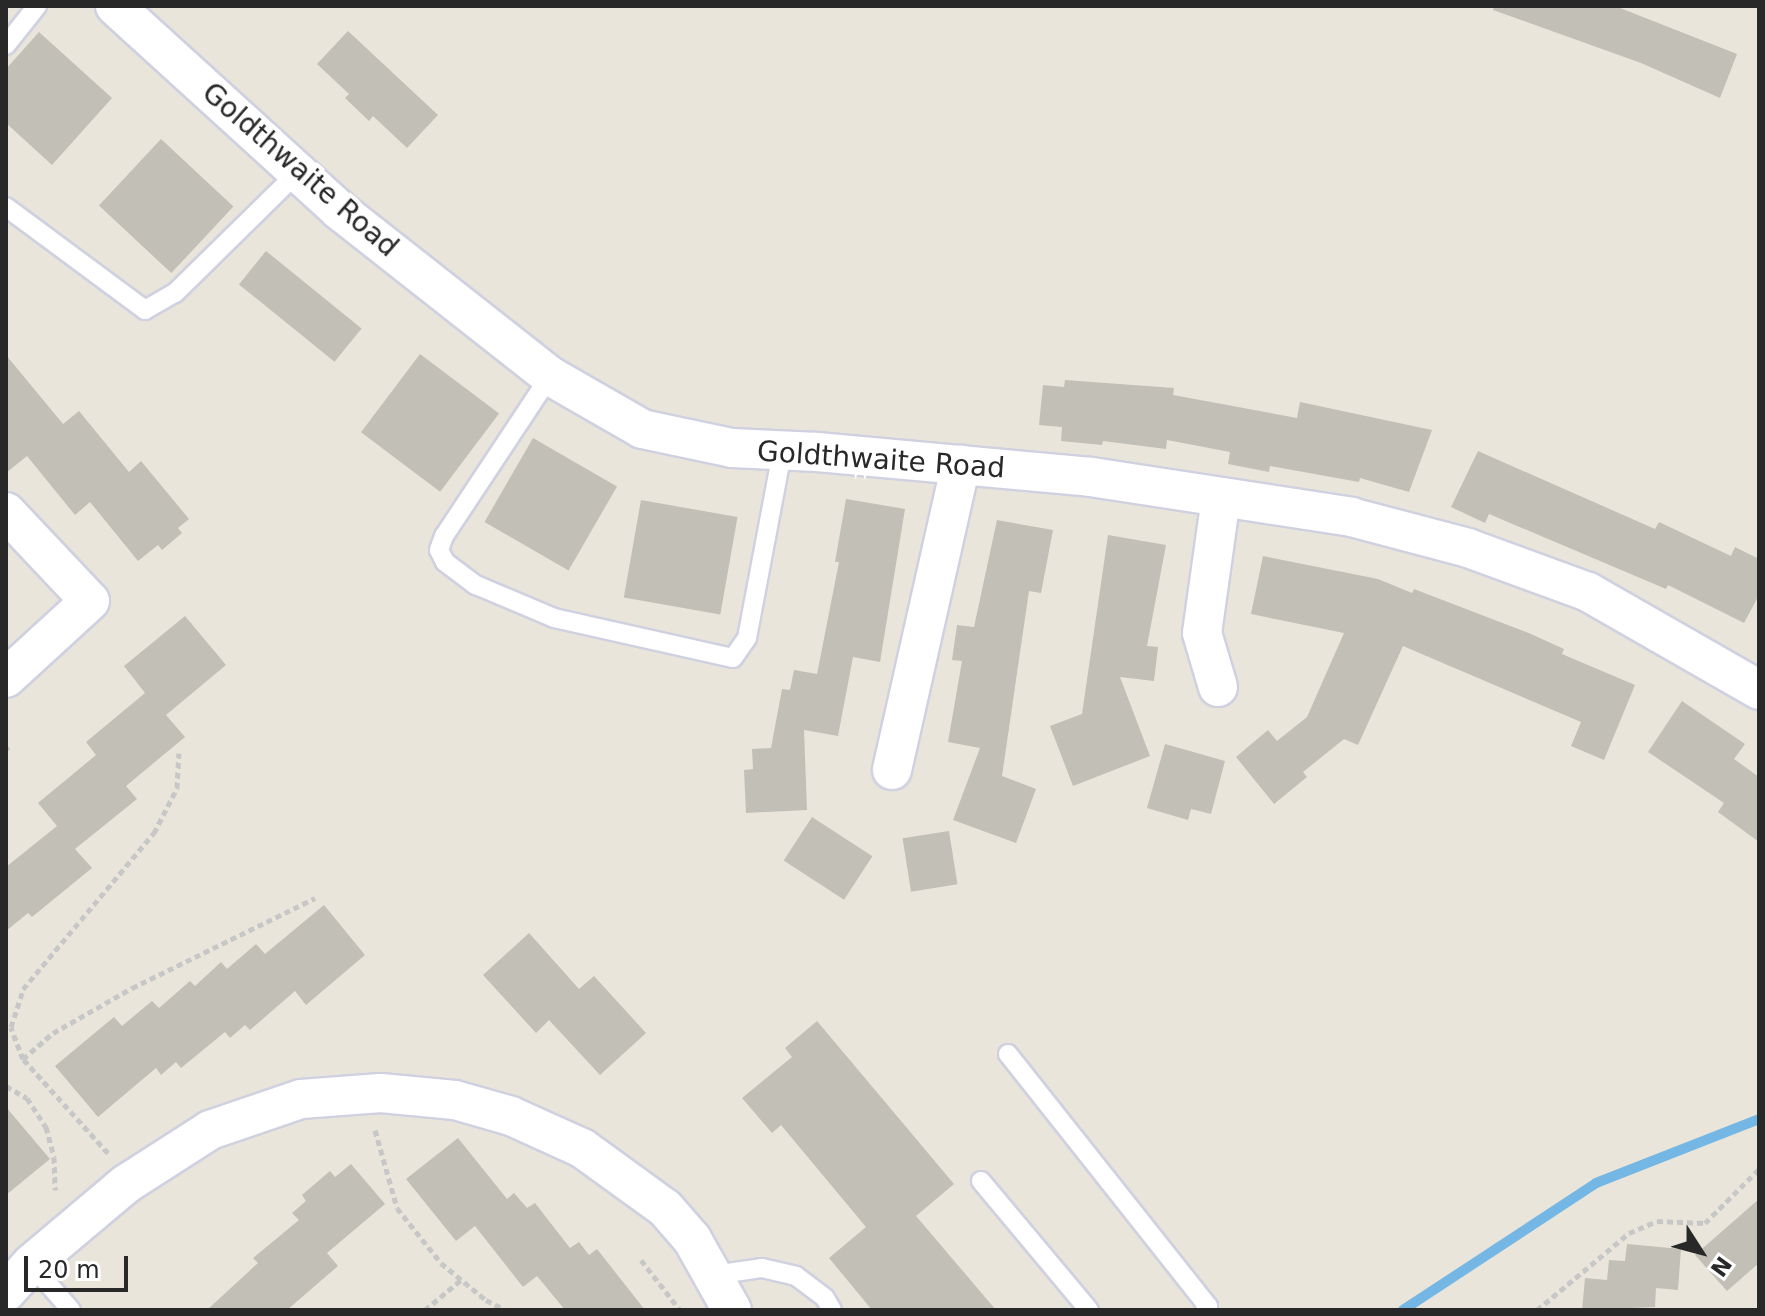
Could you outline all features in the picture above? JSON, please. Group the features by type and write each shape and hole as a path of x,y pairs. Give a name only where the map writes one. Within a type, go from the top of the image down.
{"street":[{"name":"Goldthwaite Road","path":"115,6 180,62 297,173 550,376 642,429 732,448 782,453 817,452 1091,477 1351,517 1468,548 1588,592 1759,690"},
{"path":"892,770 961,465"},
{"path":"1218,687 1202,633 1221,498"},
{"path":"6,512 90,601 6,678"},
{"path":"6,1292 31,1264 133,1180 210,1130 301,1099 367,1094 455,1100 511,1116 582,1148 665,1208 692,1239 732,1310"}],"lane":[{"path":"6,45 37,6"},
{"path":"6,207 145,310 175,293 297,173"},
{"path":"550,376 444,536 439,550 445,562 476,585 554,618 733,658 747,638 782,453"},
{"path":"1008,1054 1208,1306 1205,1310"},
{"path":"981,1181 1089,1310"},
{"path":"31,1264 71,1310"},
{"path":"714,1275 762,1268 796,1276 825,1298 832,1310"}],"path":[{"path":"133,1180 23,1059 11,1027 23,989 154,833 177,788 179,753"},
{"path":"23,1059 53,1033 132,988 315,898"},
{"path":"6,1086 27,1098 46,1127 54,1157 55,1190"},
{"path":"367,1094 383,1168 397,1208 441,1263 506,1310"},
{"path":"1537,1310 1629,1233 1657,1221 1705,1223 1759,1169"},
{"path":"641,1260 680,1310"},
{"path":"425,1310 462,1279"}],"building":[{"path":"1494,6 1615,6 1737,54 1720,98 1641,63 1493,10"},
{"path":"348,31 438,115 407,148 373,116 369,121 345,98 349,94 317,64"},
{"path":"39,32 112,98 52,165 6,123 6,69"},
{"path":"161,139 233,207 171,273 99,206"},
{"path":"266,251 362,328 335,362 239,284"},
{"path":"420,354 499,414 440,492 361,432"},
{"path":"6,355 63,424 79,411 129,472 141,461 189,519 178,528 182,533 162,550 158,545 138,561 90,502 75,515 27,456 6,473"},
{"path":"1065,380 1174,388 1173,395 1297,418 1300,402 1432,430 1409,492 1360,478 1359,482 1270,466 1269,472 1228,464 1230,452 1167,440 1166,449 1103,441 1102,445 1061,441 1062,427 1039,425 1043,385 1064,387"},
{"path":"533,438 617,486 569,571 485,522"},
{"path":"1478,451 1655,529 1659,522 1731,556 1735,547 1759,559 1759,595 1744,623 1668,585 1666,589 1489,514 1485,523 1451,507"},
{"path":"846,499 905,509 880,662 853,657 838,736 804,730 807,810 746,813 744,770 753,769 752,749 771,748 782,689 790,690 794,670 817,674 839,562 835,562"},
{"path":"641,500 738,517 720,615 624,597"},
{"path":"997,520 1053,530 1041,593 1029,591 1002,776 1036,789 1016,843 953,820 980,748 948,742 962,661 952,660 957,625 974,627"},
{"path":"1108,535 1166,545 1147,646 1158,647 1154,681 1120,677 1150,756 1073,786 1050,726 1082,714"},
{"path":"1263,556 1378,579 1412,593 1414,589 1531,634 1564,649 1562,654 1635,685 1604,760 1571,746 1581,722 1403,646 1358,745 1344,739 1303,772 1307,777 1274,804 1236,757 1268,730 1277,741 1307,717 1344,633 1251,614"},
{"path":"185,616 226,665 166,715 185,737 126,786 137,799 75,849 92,868 32,917 28,913 6,931 6,867 57,826 38,803 96,755 86,742 145,693 124,666"},
{"path":"1682,701 1745,744 1734,759 1759,777 1759,842 1718,812 1724,803 1648,752"},
{"path":"1165,744 1225,761 1211,814 1191,809 1188,820 1147,808"},
{"path":"812,817 872,856 844,900 784,861"},
{"path":"949,831 957,884 911,892 903,838"},
{"path":"324,905 365,955 306,1005 295,991 250,1030 245,1025 230,1038 225,1032 181,1068 176,1062 161,1075 156,1068 98,1117 55,1066 114,1017 122,1026 152,1001 159,1008 190,981 195,986 221,962 227,969 256,944 265,954"},
{"path":"529,933 579,989 594,976 646,1033 600,1075 549,1020 536,1033 483,975"},
{"path":"817,1021 954,1184 916,1216 996,1310 872,1310 829,1258 866,1227 781,1125 772,1133 742,1098 792,1057 785,1048"},
{"path":"6,1107 50,1159 6,1195"},
{"path":"458,1138 507,1199 514,1193 527,1208 535,1203 570,1248 579,1242 589,1255 597,1249 645,1310 565,1310 537,1276 523,1287 475,1226 456,1241 406,1179"},
{"path":"351,1164 385,1204 327,1253 338,1266 287,1310 207,1310 258,1263 253,1258 299,1220 292,1213 306,1201 302,1195 330,1171 335,1177"},
{"path":"1759,1199 1759,1263 1727,1291 1695,1255"},
{"path":"1627,1244 1681,1249 1678,1290 1656,1288 1655,1307 1582,1310 1585,1278 1607,1280 1609,1260 1625,1261"}],"waterway":[{"path":"1403,1310 1596,1183 1759,1119"}]}
